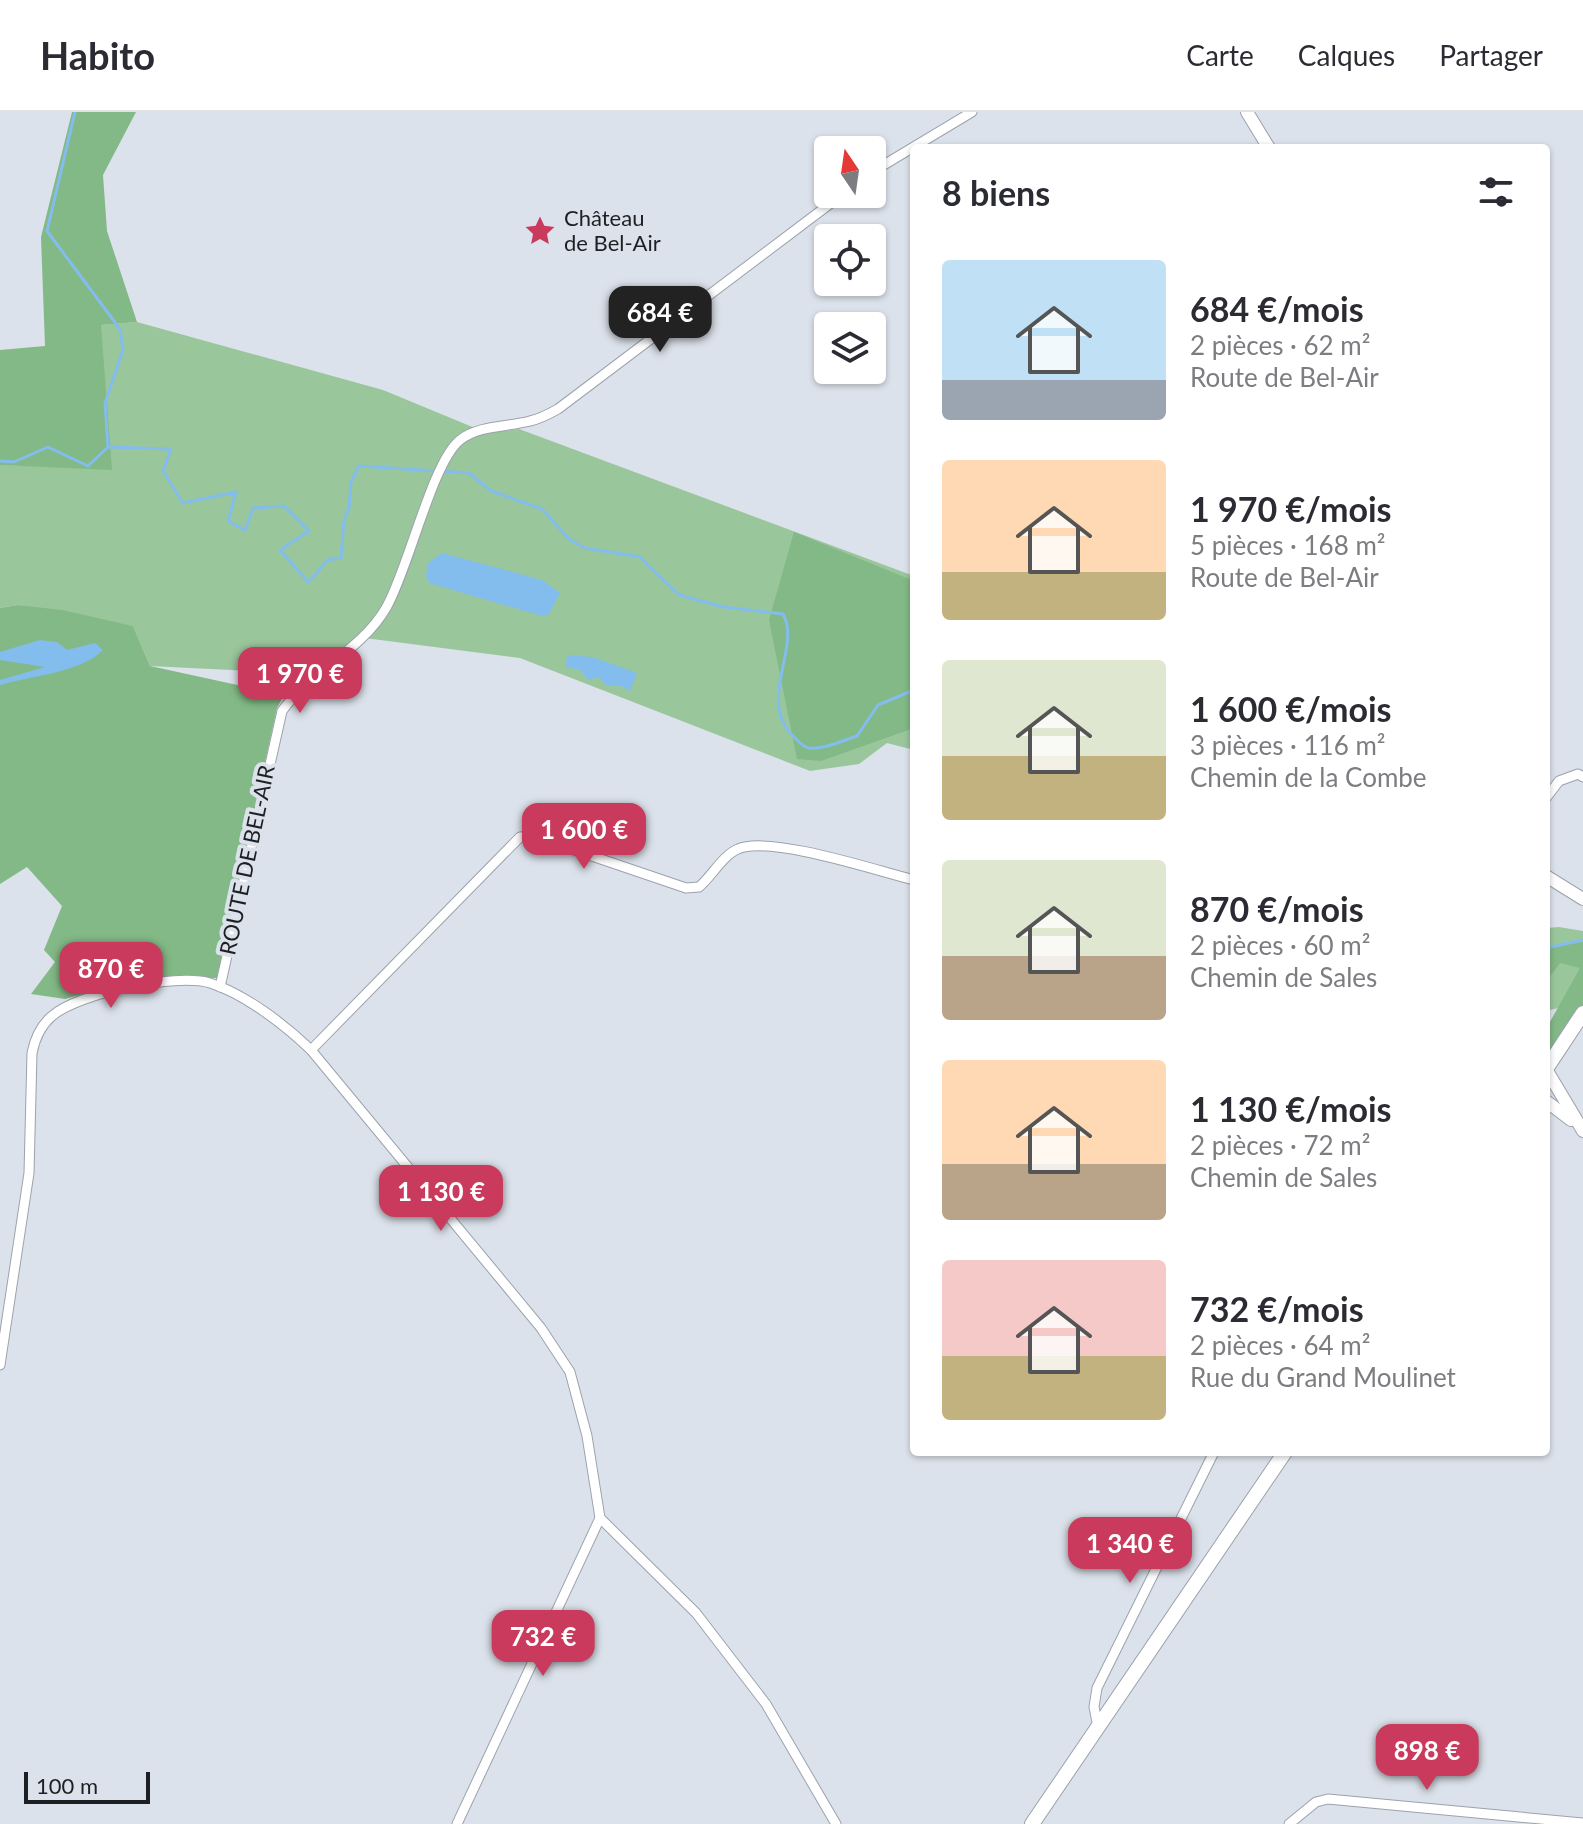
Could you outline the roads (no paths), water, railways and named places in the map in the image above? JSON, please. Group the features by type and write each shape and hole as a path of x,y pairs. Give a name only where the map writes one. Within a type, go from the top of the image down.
{"main road":[{"path":"1550,1063 1583,1013"},
{"path":"1032,1824 1282,1456"}],"street":[{"path":"919,144 972,112"},
{"path":"1247,112 1267,144"},
{"path":"886,164 910,149"},
{"name":"ROUTE DE BEL-AIR","path":"220,987 282,711 304,685 360,639 385,609 437,479 461,439 489,428 534,421 570,401 825,208"},
{"path":"1550,793 1559,781 1578,774 1583,777"},
{"path":"311,1050 520,837 533,836 686,888 699,887 730,853 742,847 816,854 910,879"},
{"path":"1550,878 1583,899"},
{"path":"0,1365 29,1173 31,1077 36,1037 53,1014 73,1003 159,981 186,979 220,987 297,1037 311,1050 541,1328 570,1372 587,1436 600,1518 457,1824"},
{"path":"1550,1076 1581,1129"},
{"path":"1550,1104 1581,1129"},
{"path":"1098,1727 1094,1707 1097,1688 1212,1456"},
{"path":"600,1518 696,1613 766,1704 836,1824"},
{"path":"1289,1824 1316,1802 1328,1799 1583,1823"}],"water":[{"path":"442,553 542,580 560,593 549,614 542,616 429,583 426,576 428,563"},
{"path":"40,640 57,642 67,650 95,643 103,650 69,668 0,685 0,680 45,667 0,660 0,652"},
{"path":"567,655 592,657 637,673 630,691 619,685 607,686 599,677 588,680 580,670 566,667"}],"waterway":[{"path":"75,112 47,231 120,329 123,350 105,403 108,447"},
{"path":"0,461 14,462 48,447 88,466 108,447 171,449 163,471 183,503 236,492 228,521 245,530 253,508 284,506 309,531 280,550 308,582 328,560 341,558 351,482 359,466 469,473 491,491 542,509 569,539 585,548 640,557 679,595 724,607 783,614 787,643 779,708 784,723 805,747 821,748 857,736 878,705 910,692"},
{"path":"1550,947 1583,940"}],"place":[{"name":"Château de Bel-Air","path":"540,231"}]}
